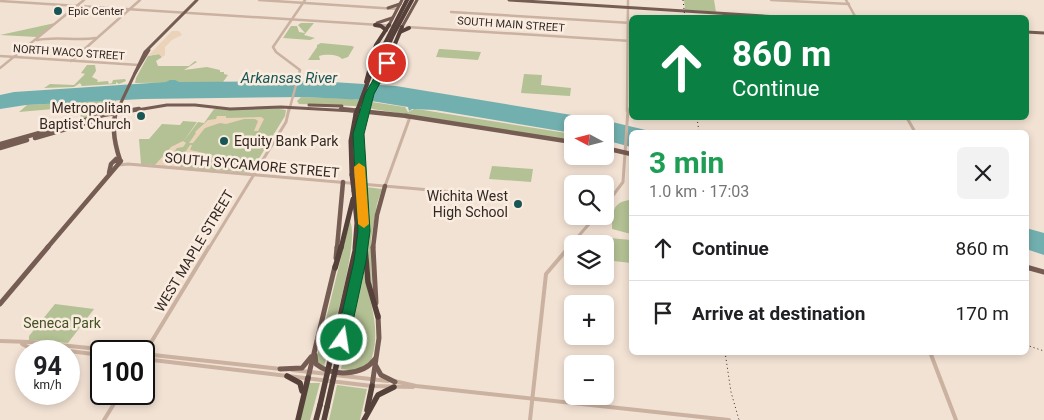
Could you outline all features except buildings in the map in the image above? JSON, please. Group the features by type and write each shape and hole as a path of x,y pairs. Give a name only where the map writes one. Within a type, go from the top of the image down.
{"highway":[{"path":"365,86 387,37 407,0"},
{"path":"378,318 368,282 358,140 363,115 377,72 392,37 412,0"},
{"path":"376,24 386,30"},
{"path":"339,340 356,246 357,223 350,141 376,45 389,25"},
{"path":"370,94 402,27"},
{"path":"400,32 409,28"},
{"path":"335,268 349,221 354,191"},
{"path":"316,420 323,406 361,256 364,231"},
{"path":"300,407 309,375"},
{"path":"287,376 299,380 302,386 298,420"},
{"path":"364,420 372,382"},
{"path":"364,420 377,396 394,384"},
{"path":"323,406 324,420"}],"main road":[{"path":"119,163 114,113 150,49 197,0"},
{"path":"402,27 417,0"},
{"path":"509,0 749,15"},
{"path":"388,8 402,2"},
{"path":"389,25 402,2"},
{"path":"376,24 393,18"},
{"path":"1029,32 1044,33"},
{"path":"0,146 114,113 167,105 195,105 230,109 292,107 337,109 409,117 564,141"},
{"path":"614,149 624,150 629,153"},
{"path":"109,174 111,166 119,163"},
{"path":"0,304 119,163"},
{"path":"309,375 335,268 343,182"},
{"path":"372,382 379,338 372,252 375,221 385,186"},
{"path":"1029,268 1044,272"},
{"path":"314,352 316,364 320,368 357,372 370,366 377,354"},
{"path":"280,369 302,368 307,364 314,352"},
{"path":"377,354 377,371 394,384"}],"street":[{"name":"SOUTH MAIN STREET","path":"0,0 629,41"},
{"path":"0,68 84,0"},
{"path":"71,61 140,0"},
{"path":"259,0 304,1 397,9"},
{"path":"628,0 629,15"},
{"path":"771,0 848,4"},
{"path":"846,0 854,15"},
{"path":"291,19 304,1"},
{"path":"451,12 629,23"},
{"name":"WEST MAPLE STREET","path":"153,340 286,122 292,107 300,70 296,65 276,52 274,44 291,19"},
{"path":"45,32 42,35 45,38"},
{"path":"81,40 100,36"},
{"path":"33,41 45,38 81,40 88,42 87,47"},
{"path":"614,194 623,182 629,41"},
{"name":"NORTH WACO STREET","path":"0,56 140,65"},
{"path":"385,186 409,117"},
{"name":"SOUTH SYCAMORE STREET","path":"119,163 465,193"},
{"path":"530,420 546,274 588,225"},
{"path":"0,341 15,342"},
{"path":"155,355 280,369 309,375 729,420"},
{"path":"931,355 956,420"},
{"path":"155,361 287,376 309,375 394,384"},
{"path":"104,420 113,405"}],"green space":[{"path":"684,0 714,0 716,12 685,10"},
{"path":"55,23 37,37 0,35"},
{"path":"301,23 314,23 304,35 315,38 310,40 283,38 291,26 297,26 299,32 305,33 298,25"},
{"path":"321,43 354,47 348,57 342,59 335,55 328,55 319,56 320,60 308,60 317,45"},
{"path":"439,49 481,52 478,60 436,57"},
{"path":"159,54 162,57 156,61 158,66 189,66 195,61 197,62 184,70 207,67 220,70 220,72 228,75 223,82 135,83 148,56"},
{"path":"87,65 95,65 96,71 92,77 98,80 97,82 108,81 109,84 113,80 125,79 126,81 119,84 116,82 116,84 82,86 80,83 74,87 44,88 50,84 74,85 85,74 81,73"},
{"path":"524,74 542,75 541,85 571,88 570,96 521,93"},
{"path":"301,97 352,99 405,107 408,112 414,109 423,110 564,133 564,140 354,106 299,104 297,101"},
{"path":"116,100 116,105 111,112 76,122 88,106 19,112 27,105"},
{"path":"274,108 286,110 285,116 250,173 141,164 139,139 149,139 162,124 180,125 183,121 197,122 183,142 198,122 204,123 214,109"},
{"path":"492,166 533,169 531,182 489,179"},
{"path":"366,187 382,189 377,204 371,240 372,291 368,252"},
{"path":"629,200 629,233 612,229 612,225 614,225 614,209 620,203"},
{"path":"350,221 352,232 348,269 324,367 319,365 316,360"},
{"path":"614,238 629,240 629,263 614,261"},
{"path":"363,268 374,316 374,351 370,363 356,371 341,369"},
{"name":"Seneca Park","path":"55,304 94,309 70,340 29,340 29,336"},
{"path":"308,383 320,383 310,420 300,420"},
{"path":"337,385 367,389 360,420 329,420"}],"shaded area":[{"path":"172,31 179,31 182,35 172,40 165,47 165,55 162,57 159,54 148,56"},
{"path":"217,116 226,116 226,118 261,117 264,119 258,131 254,131 258,121 255,119 244,119 226,124 220,123 205,128 193,143 189,143 195,132 208,120 216,119"},
{"path":"183,141 186,143 183,147 177,148 167,161 184,154 190,145 192,145 190,150 213,155 211,158 186,156 169,163 182,164 180,167 155,165 171,147"}],"water":[{"path":"170,80 179,82 316,81 396,86 572,115 564,115 564,132 435,110 412,109 409,111 408,107 365,100 303,97 143,99 26,105 0,109 0,95 14,92 166,82"},
{"path":"614,122 646,130 629,130 629,146 614,142"},
{"path":"1029,229 1044,233 1044,255 1029,250"}],"railway":[{"path":"683,0 685,15"},
{"path":"697,120 699,130"},
{"path":"1029,346 1044,351"},
{"path":"725,355 731,392 739,420"}],"slow traffic":[{"path":"359,167 364,224"}],"place":[{"name":"Epic Center","path":"58,11"},
{"name":"Metropolitan Baptist Church","path":"141,116"},
{"name":"Equity Bank Park","path":"224,141"},
{"name":"Wichita West High School","path":"518,204"}],"route":[{"path":"342,340 360,261 364,231 358,134 370,94 387,63"}],"water label":[{"name":"Arkansas River","path":"289,78"}]}
